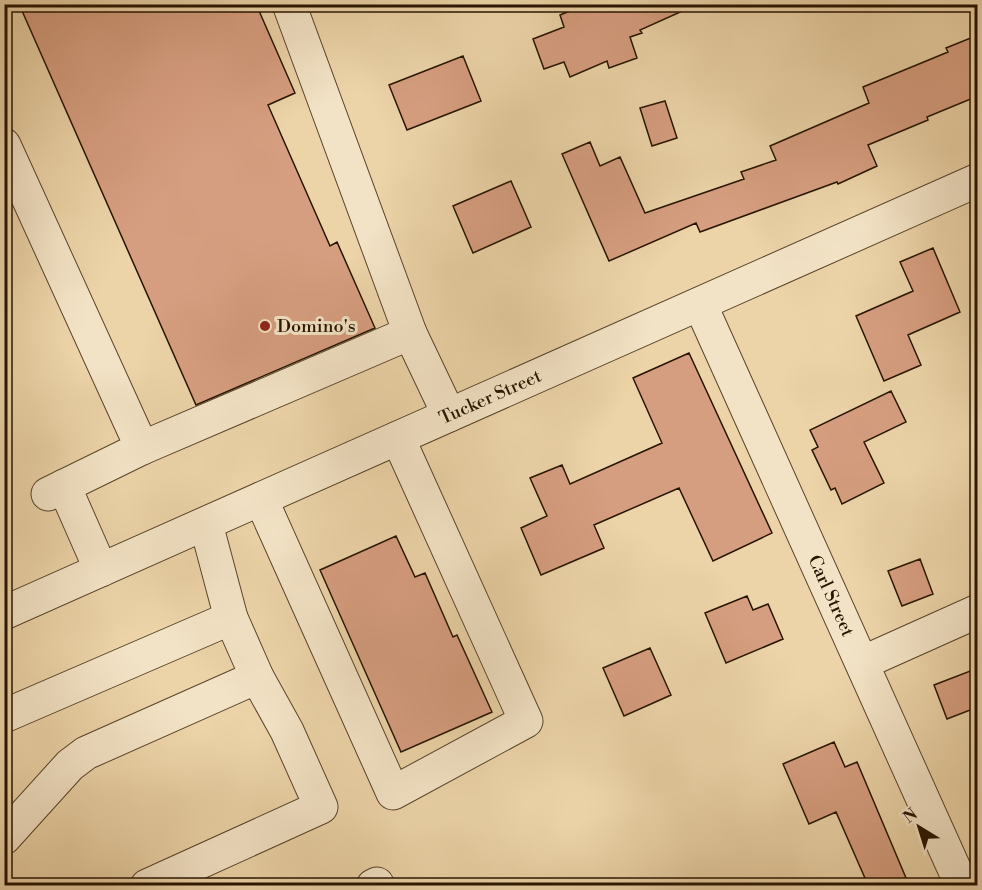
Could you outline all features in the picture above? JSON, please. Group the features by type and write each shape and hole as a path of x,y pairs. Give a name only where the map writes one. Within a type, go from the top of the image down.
{"street":[{"path":"289,4 410,333 449,415"},
{"path":"4,145 12,180 142,448"},
{"name":"Tucker Street","path":"4,613 978,180"},
{"name":"Carl Street","path":"700,304 962,885"},
{"path":"101,570 56,490 142,448 410,333"},
{"path":"261,499 393,793 526,721 398,438"},
{"path":"147,885 321,807 287,731 257,677 231,618 206,524"},
{"path":"862,663 978,611"},
{"path":"4,716 231,618"},
{"path":"4,838 70,765 86,753 257,677"},
{"path":"373,885 378,885"}],"building":[{"path":"19,4 256,4 295,93 268,105 330,246 337,242 375,328 196,405"},
{"path":"587,4 698,4 640,30 642,33 630,37 637,58 609,68 607,61 570,77 564,62 544,69 533,39 564,27 560,15"},
{"path":"978,35 978,96 868,145 877,166 838,184 837,182 700,232 696,223 609,261 562,154 590,142 600,166 620,157 645,213 744,179 741,172 776,160 770,146 869,103 863,87 948,52 946,48"},
{"path":"463,56 481,101 407,130 389,85"},
{"path":"665,101 677,138 652,146 640,108"},
{"path":"511,181 531,227 473,253 453,206"},
{"path":"933,248 960,312 908,335 921,365 884,381 856,316 913,291 900,262"},
{"path":"689,353 772,533 713,561 679,488 594,525 604,548 541,575 521,528 547,516 530,478 562,465 570,484 662,443 633,378"},
{"path":"891,391 906,422 864,442 884,483 842,504 835,488 831,490 812,450 818,447 810,430"},
{"path":"396,536 415,577 425,573 453,637 457,635 492,712 401,752 320,570"},
{"path":"920,559 933,594 902,606 888,571"},
{"path":"747,596 753,610 768,604 783,639 726,663 705,613"},
{"path":"650,648 671,695 624,716 603,668"},
{"path":"978,668 978,707 947,719 934,685"},
{"path":"834,742 845,767 857,762 909,885 868,885 836,812 809,824 783,764"}],"place":[{"name":"Domino's","path":"265,326"}]}
